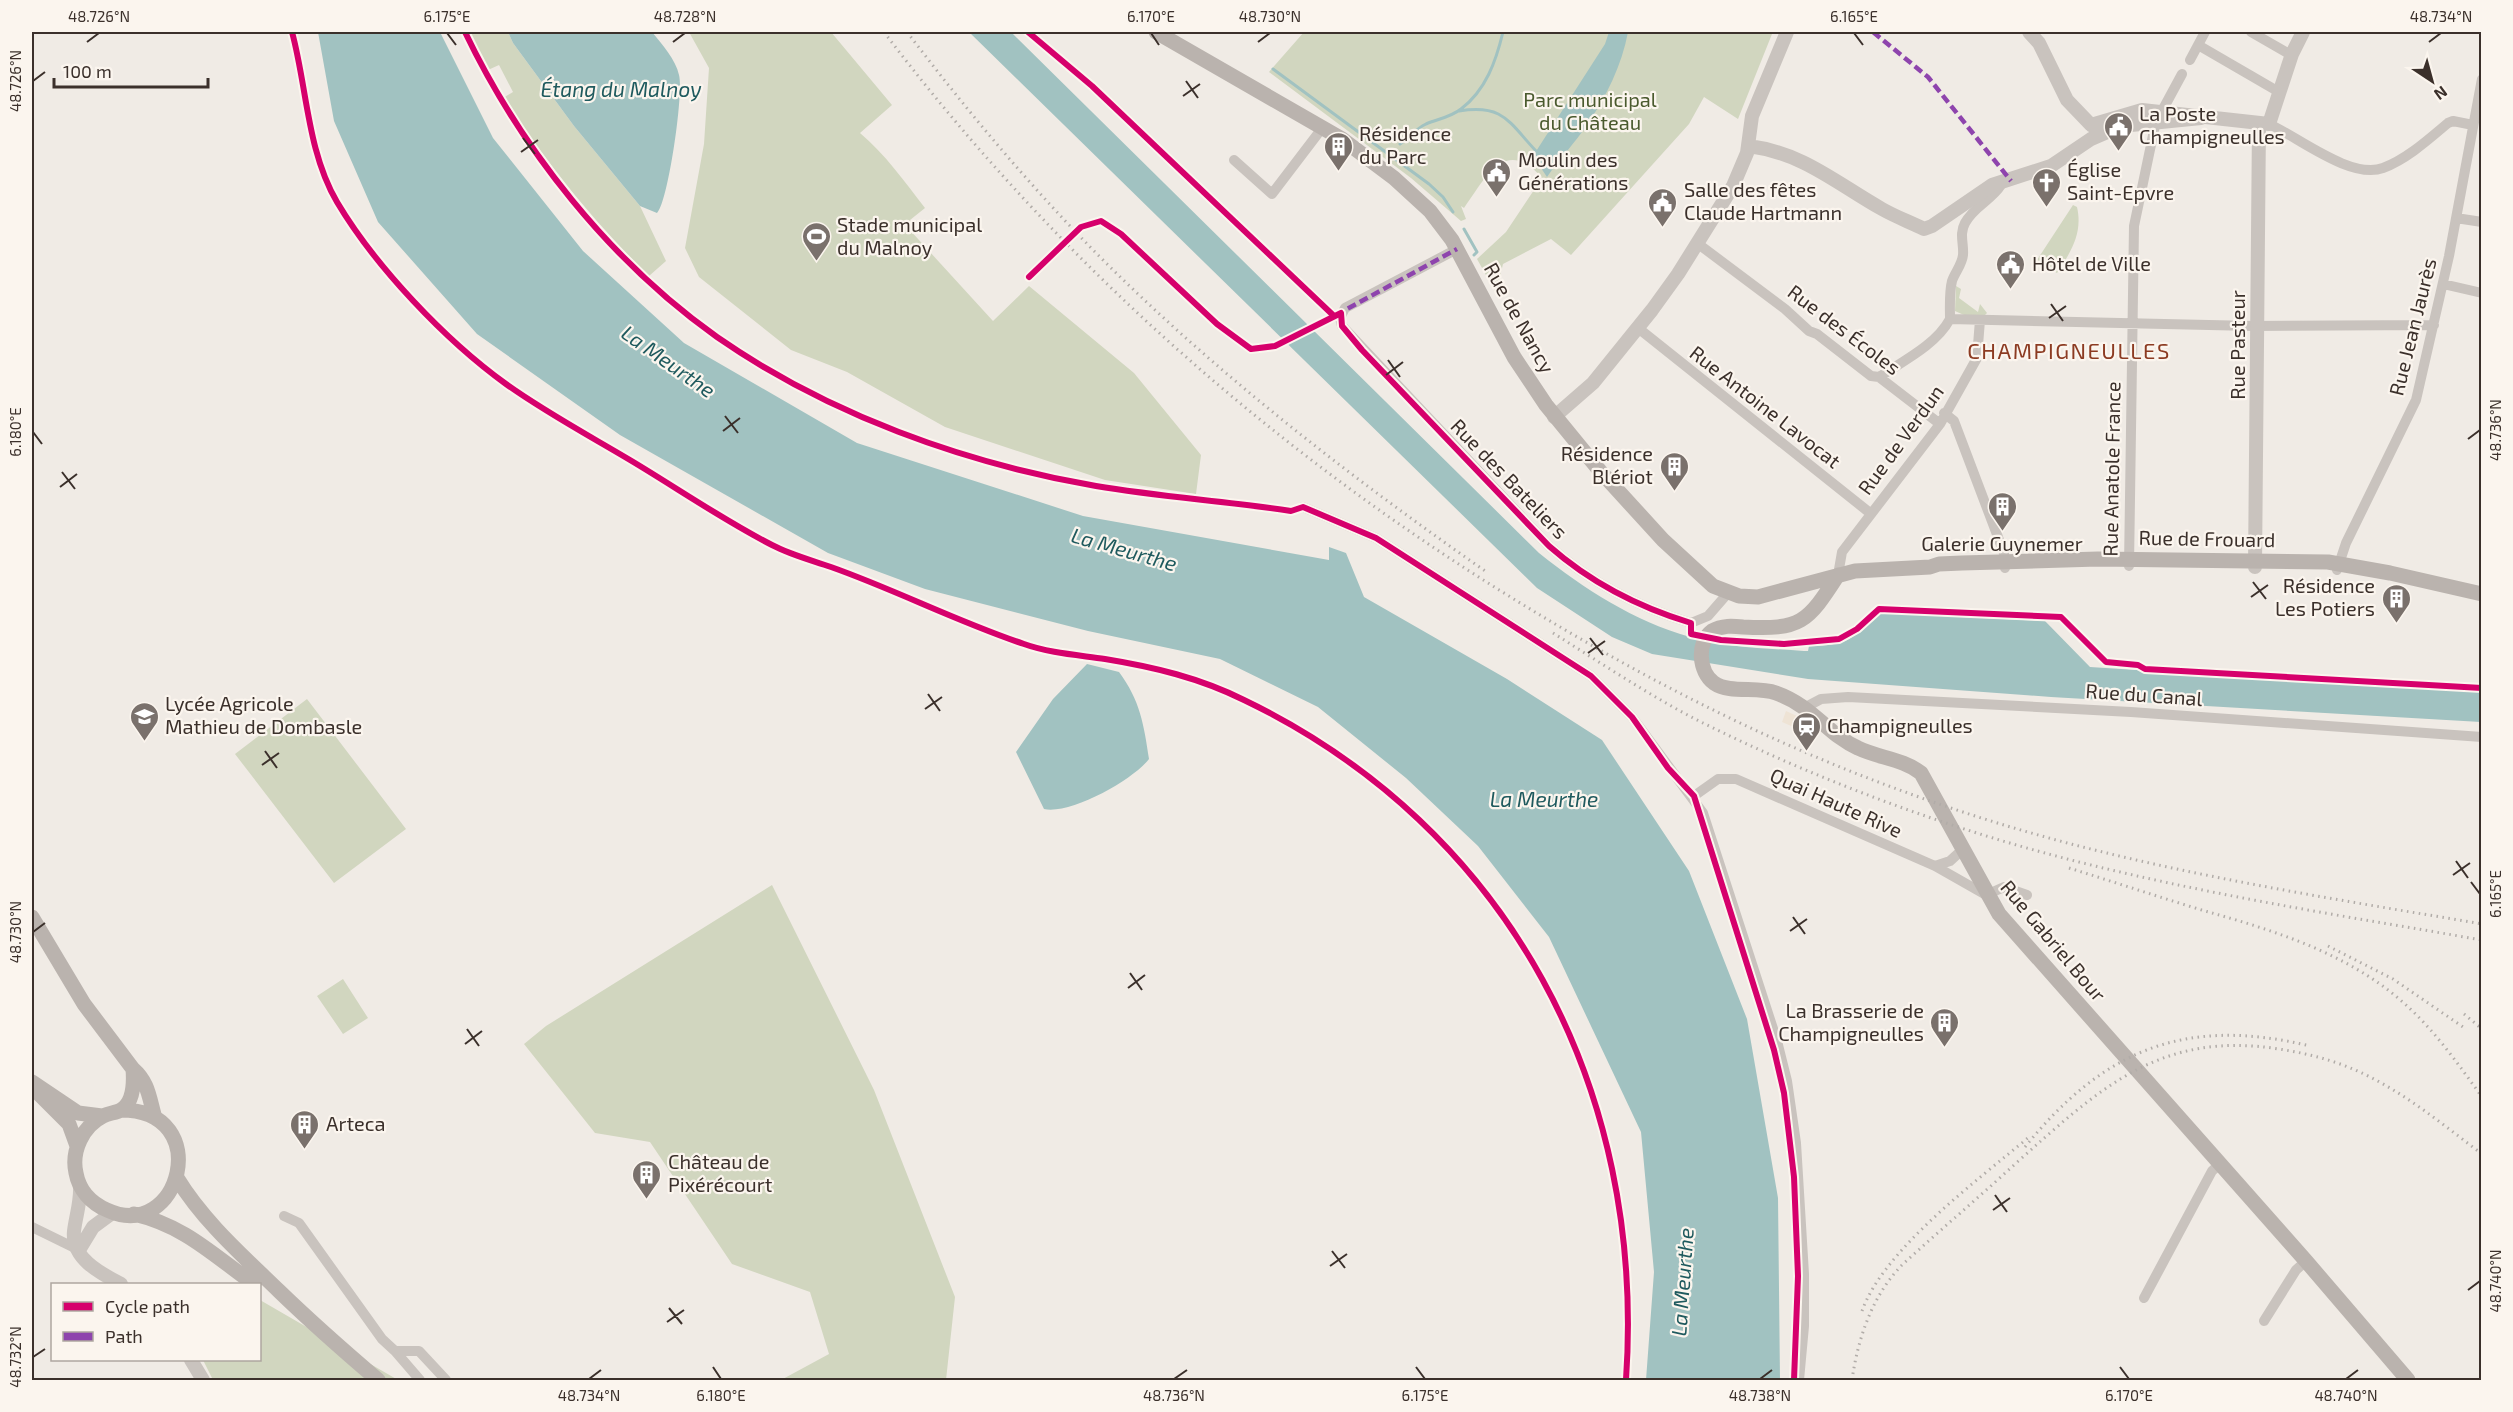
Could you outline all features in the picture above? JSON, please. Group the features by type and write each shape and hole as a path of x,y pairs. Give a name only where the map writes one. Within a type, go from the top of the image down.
{"main road":[{"name":"Rue de Nancy","path":"1156,32 1323,127 1369,158 1430,211 1457,249 1528,382 1554,417 1663,540 1713,586 1728,593 1758,597 1838,575"},
{"name":"Rue de Frouard","path":"1838,575 1862,570 1930,567 1939,564 2255,563 2338,567 2390,573 2481,594"},
{"name":"Rue de Frouard","path":"2338,567 2481,602"},
{"name":"Rue Gabriel Bour","path":"1838,575 1821,602 1803,618 1782,628 1726,626 1716,629 1706,637 1701,665 1710,680 1725,687 1768,690 1806,708 1858,748 1905,764 1921,773 1986,895 2007,924 2306,1261 2408,1380"},
{"path":"1799,587 1803,618"},
{"path":"32,917 84,1004 146,1083 155,1118"},
{"path":"121,1110 133,1090 133,1068"},
{"path":"32,1083 78,1113 102,1116"},
{"path":"32,1083 69,1124 78,1146"},
{"path":"134,1214 156,1206 172,1189 177,1178 179,1155 176,1144 164,1125 155,1118 133,1110 121,1110 102,1116 91,1124 78,1146 75,1159 80,1185 99,1207 112,1213 134,1214 170,1225 208,1249 253,1283"},
{"path":"177,1178 187,1195 298,1313 378,1380"},
{"path":"261,1290 298,1313"}],"street":[{"path":"1554,417 1593,383 1638,328 1678,274 1738,177 1749,146 1752,116 1787,32"},
{"path":"2029,32 2038,43 2067,100 2091,125 2091,139"},
{"path":"2190,60 2205,32"},
{"path":"2251,32 2292,55"},
{"name":"Rue Pasteur","path":"2255,563 2258,326 2264,124 2303,32"},
{"path":"2198,45 2279,92"},
{"name":"Rue Anatole France","path":"2129,563 2134,226 2159,116 2182,74"},
{"name":"Rue Jean Jaurès","path":"2338,567 2346,543 2416,399 2443,284 2481,79"},
{"path":"2091,125 2142,110 2159,116"},
{"path":"1749,146 1778,151 1802,160 1883,210 1924,229 1992,186 2051,166 2091,139 2121,126 2159,116 2201,117 2264,124 2346,165 2375,170 2397,161 2448,123 2453,121 2472,125"},
{"path":"1234,160 1272,194 1323,127"},
{"path":"1880,377 1939,335 1950,319 1951,288 1962,262 1963,252 1960,241 1965,223 1979,205 1996,192 2001,184"},
{"path":"2456,218 2481,222"},
{"name":"Rue des Écoles","path":"1697,243 1785,309 1809,331 1817,334 1871,376 1880,377 1942,418 1954,421 2004,553 2005,565"},
{"name":"Rue des Bateliers","path":"1457,249 1345,308 1341,313 1342,326 1362,350 1549,546 1584,574 1619,595 1662,615 1691,624 1708,616 1728,593"},
{"path":"2443,284 2481,293"},
{"path":"1950,319 2258,326 2434,325"},
{"name":"Rue de Verdun","path":"1838,575 1842,552 1942,418 1977,358 1980,320"},
{"name":"Rue Antoine Lavocat","path":"1638,328 1870,513"},
{"path":"1303,507 1376,538 1428,574 1591,676 1632,717 1668,768 1694,796 1703,813 1732,899 1777,1041 1787,1081 1796,1143 1804,1274 1804,1326 1799,1380"},
{"name":"Rue du Canal","path":"1806,708 1821,699 1848,697 2131,712 2481,736"},
{"name":"Quai Haute Rive","path":"1694,796 1718,779 1736,778 1935,866 1986,895"},
{"path":"1935,866 1965,855"},
{"path":"1948,873 1957,869 1965,855"},
{"path":"1986,895 2004,887 2027,895"},
{"path":"2144,1298 2212,1171 2220,1164"},
{"path":"80,1185 81,1201 74,1236 79,1250 94,1270 120,1283"},
{"path":"79,1250 93,1227 112,1213"},
{"path":"284,1216 299,1223 382,1339 420,1380"},
{"path":"32,1227 79,1250"},
{"path":"208,1249 223,1249 232,1245"},
{"path":"2264,1321 2296,1270 2306,1261"},
{"path":"395,1351 419,1351 446,1380"},
{"path":"192,1361 203,1380"}],"green space":[{"path":"469,32 508,32 513,43 574,126 640,206 666,261 649,276 589,212 537,146 503,98 513,92 499,65 488,70"},
{"name":"Stade municipal du Malnoy","path":"689,32 831,32 892,105 860,133 886,159 925,208 910,220 912,223 908,228 993,321 1029,286 1134,373 1201,455 1196,494 1105,480 945,427 847,372 791,350 699,277 685,248 704,144 709,68"},
{"name":"Parc municipal du Château","path":"1304,32 1768,32 1772,34 1738,119 1704,97 1689,124 1571,255 1551,239 1503,264 1496,293 1477,259 1506,232 1542,178 1529,166 1517,160 1507,161 1497,166 1488,174 1464,208 1461,206 1466,219 1461,221 1411,178 1269,72"},
{"path":"2073,205 2077,207 2077,234 2071,250 2057,273 2037,260"},
{"path":"1956,286 1961,289 1959,298 1978,312 1980,304 1987,313 1985,315 1964,315 1955,311"},
{"path":"307,699 406,829 334,883 235,754"},
{"path":"772,885 874,1090 955,1297 946,1380 781,1380 829,1354 810,1292 732,1264 650,1142 595,1133 524,1044 546,1026"},
{"path":"343,979 368,1018 343,1034 317,996"},
{"path":"261,1301 398,1380 213,1380 204,1361 261,1361"}],"shaded area":[{"path":"1786,711 1810,722 1805,732 1782,722"}],"water":[{"name":"La Meurthe","path":"318,32 440,32 493,138 583,251 684,343 857,443 1083,516 1329,560 1329,547 1346,553 1364,597 1507,679 1602,740 1689,871 1747,1019 1778,1198 1780,1380 1646,1380 1654,1272 1641,1132 1549,937 1478,846 1406,778 1318,707 1220,659 1088,631 925,589 828,553 620,435 477,334 378,222 334,121"},
{"name":"Étang du Malnoy","path":"508,32 652,32 675,64 680,85 670,169 666,190 657,213 640,206 574,126 513,43"},
{"path":"969,32 1011,32 1539,553 1592,591 1629,613 1669,630 1718,643 1808,651 1809,646 1833,644 1848,639 1879,613 2045,621 2090,667 2481,692 2481,722 2051,697 1808,679 1652,654 1612,637 1537,588"},
{"path":"1609,32 1628,32 1622,57 1601,103 1547,177 1533,156 1605,44"},
{"path":"1087,664 1119,672 1126,682 1140,713 1149,759 1130,777 1100,794 1069,807 1044,809 1016,752 1053,699"}],"waterway":[{"path":"1400,144 1423,126 1453,114 1470,101 1489,74 1503,32"},
{"path":"1273,69 1429,184 1443,197 1453,212"},
{"path":"1459,111 1486,110 1504,117 1536,151"},
{"path":"1464,229 1477,252 1474,255"}],"railway":[{"path":"884,32 949,114 1017,192 1164,338 1243,406 1324,470 1409,531 1496,588 1616,659 1675,691 1797,749 1860,775 1991,821 2051,839 2173,868 2482,924"},
{"path":"907,32 977,121 1027,179 1078,235 1150,305 1242,387 1290,426 1338,464 1488,573"},
{"path":"1553,633 1644,690 1701,722 1823,777 1949,824 2034,850 2145,878 2257,901 2482,940"},
{"path":"2069,868 2285,936 2337,958 2384,987 2417,1015 2482,1097"},
{"path":"2328,946 2393,979 2466,1029"},
{"path":"2464,1014 2482,1029"},
{"path":"2025,1147 2055,1113 2085,1086 2117,1064 2151,1048 2186,1039 2224,1035 2265,1038 2310,1046"},
{"path":"1852,1380 1858,1349 1868,1318 1882,1290 1902,1265 2045,1138 2103,1090 2133,1072 2165,1058 2199,1049 2237,1045 2279,1049 2326,1059 2385,1085 2428,1113 2482,1154"},
{"path":"1862,1311 1873,1287 1911,1240 2029,1137"}],"marked path":[{"path":"1873,32 1928,77 2011,181"},
{"path":"1336,315 1457,249"}],"cycle path":[{"path":"292,32 319,162 337,202 371,251 413,300 459,346 506,384 551,414 718,515 786,552 855,576 1024,644 1053,652 1105,659 1159,670 1194,679 1244,700 1338,754 1419,819 1487,895 1542,979 1584,1071 1612,1169 1626,1273 1626,1380"},
{"path":"465,32 488,76 541,160 605,238 640,274 678,307 717,337 760,365 804,390 898,432 996,464 1120,490 1291,511 1303,507 1376,538 1591,676 1632,717 1668,768 1694,796 1774,1050 1784,1093 1794,1177 1798,1276 1794,1380"},
{"path":"1028,32 1092,86 1334,316"},
{"path":"1029,277 1081,227 1101,221 1121,234 1217,324 1251,349 1275,346 1341,313 1342,326 1362,350 1549,546 1581,571 1616,592 1671,617 1691,623 1691,634 1721,640 1784,644 1839,639 1857,629 1879,609 2061,617 2106,662 2138,665 2145,669 2482,688"}],"place":[{"name":"La Poste Champigneulles","path":"2118,152"},
{"name":"Résidence du Parc","path":"1338,172"},
{"name":"Moulin des Générations","path":"1497,198"},
{"name":"Église Saint-Epvre","path":"2046,208"},
{"name":"Salle des fêtes Claude Hartmann","path":"1663,228"},
{"name":"Stade municipal du Malnoy","path":"816,262"},
{"name":"Hôtel de Ville","path":"2011,290"},
{"name":"Résidence Blériot","path":"1674,492"},
{"name":"Galerie Guynemer","path":"2002,532"},
{"name":"Résidence Les Potiers","path":"2396,624"},
{"name":"Lycée Agricole Mathieu de Dombasle","path":"144,742"},
{"name":"Champigneulles","path":"1806,752"},
{"name":"La Brasserie de Champigneulles","path":"1945,1048"},
{"name":"Arteca","path":"305,1150"},
{"name":"Château de Pixérécourt","path":"647,1200"}],"district":[{"name":"CHAMPIGNEULLES","path":"2069,351"}]}
